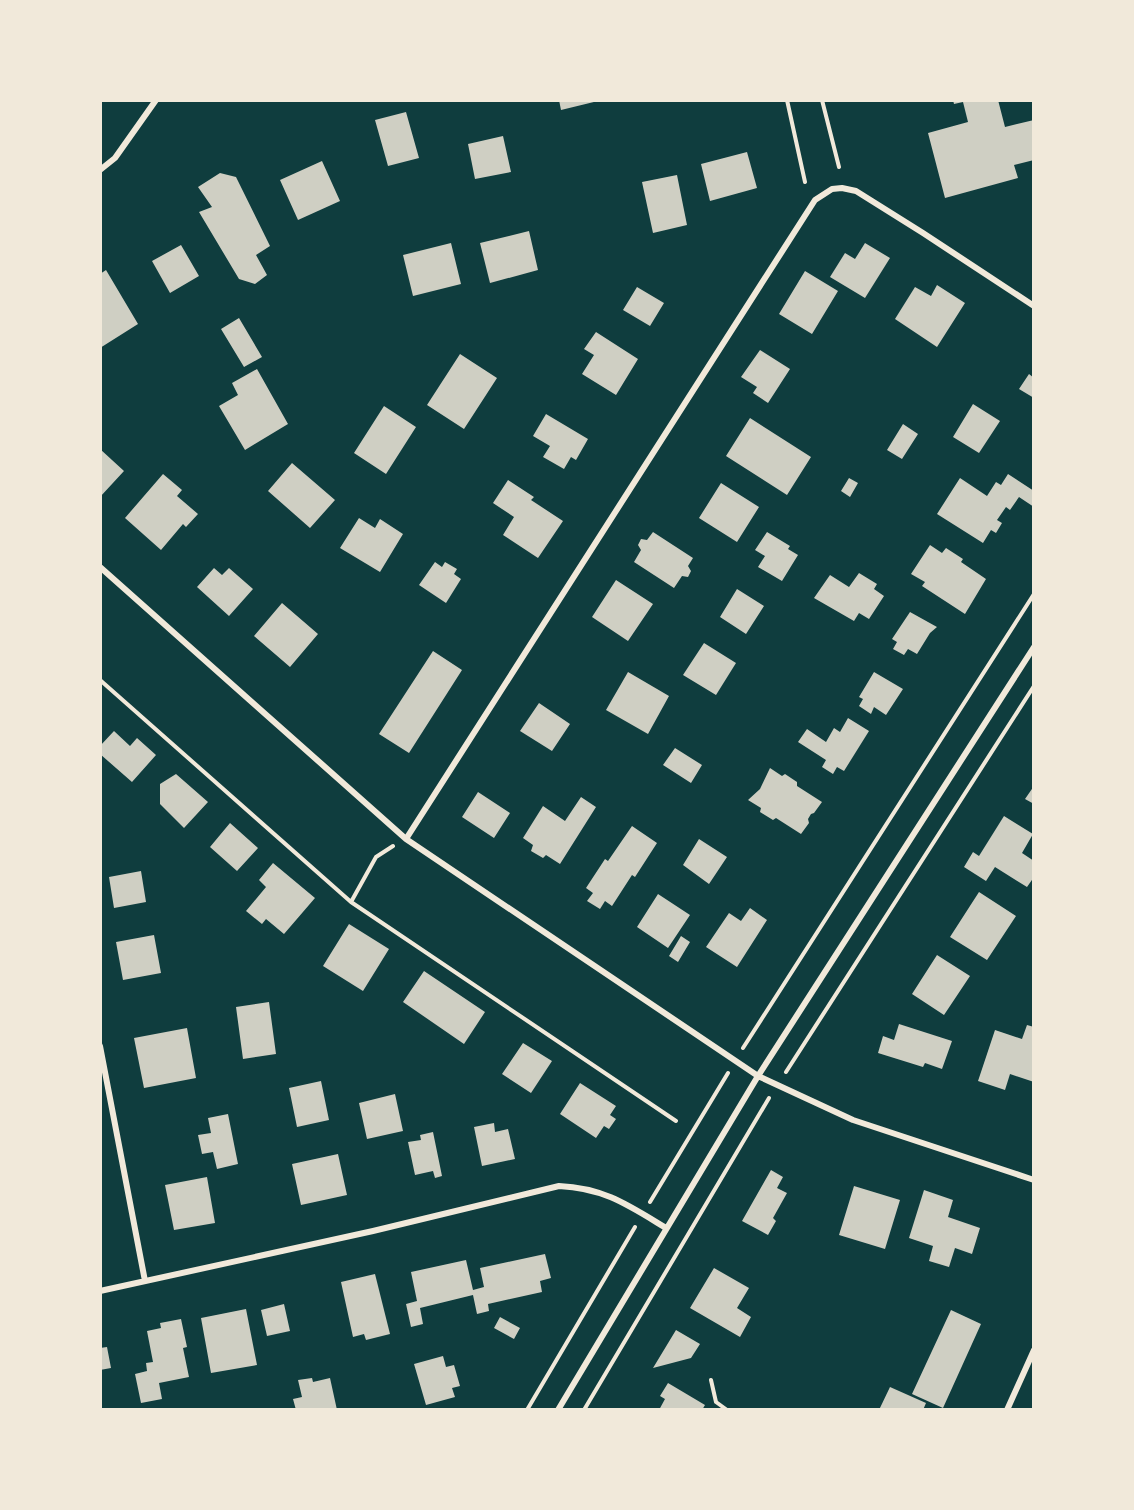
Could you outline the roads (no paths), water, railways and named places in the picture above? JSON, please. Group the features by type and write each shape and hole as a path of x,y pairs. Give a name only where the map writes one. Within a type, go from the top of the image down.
{"street":[{"path":"100,170 115,158 156,100"},
{"path":"406,839 815,200 832,189 842,188 856,191 1034,306"},
{"path":"100,567 406,839 758,1076 853,1119 1034,1180"},
{"path":"558,1410 758,1076 1034,647"},
{"path":"100,1046 145,1281"},
{"path":"100,1291 373,1231 559,1186 580,1187 604,1193 666,1228"},
{"path":"1007,1410 1034,1350"}]}
